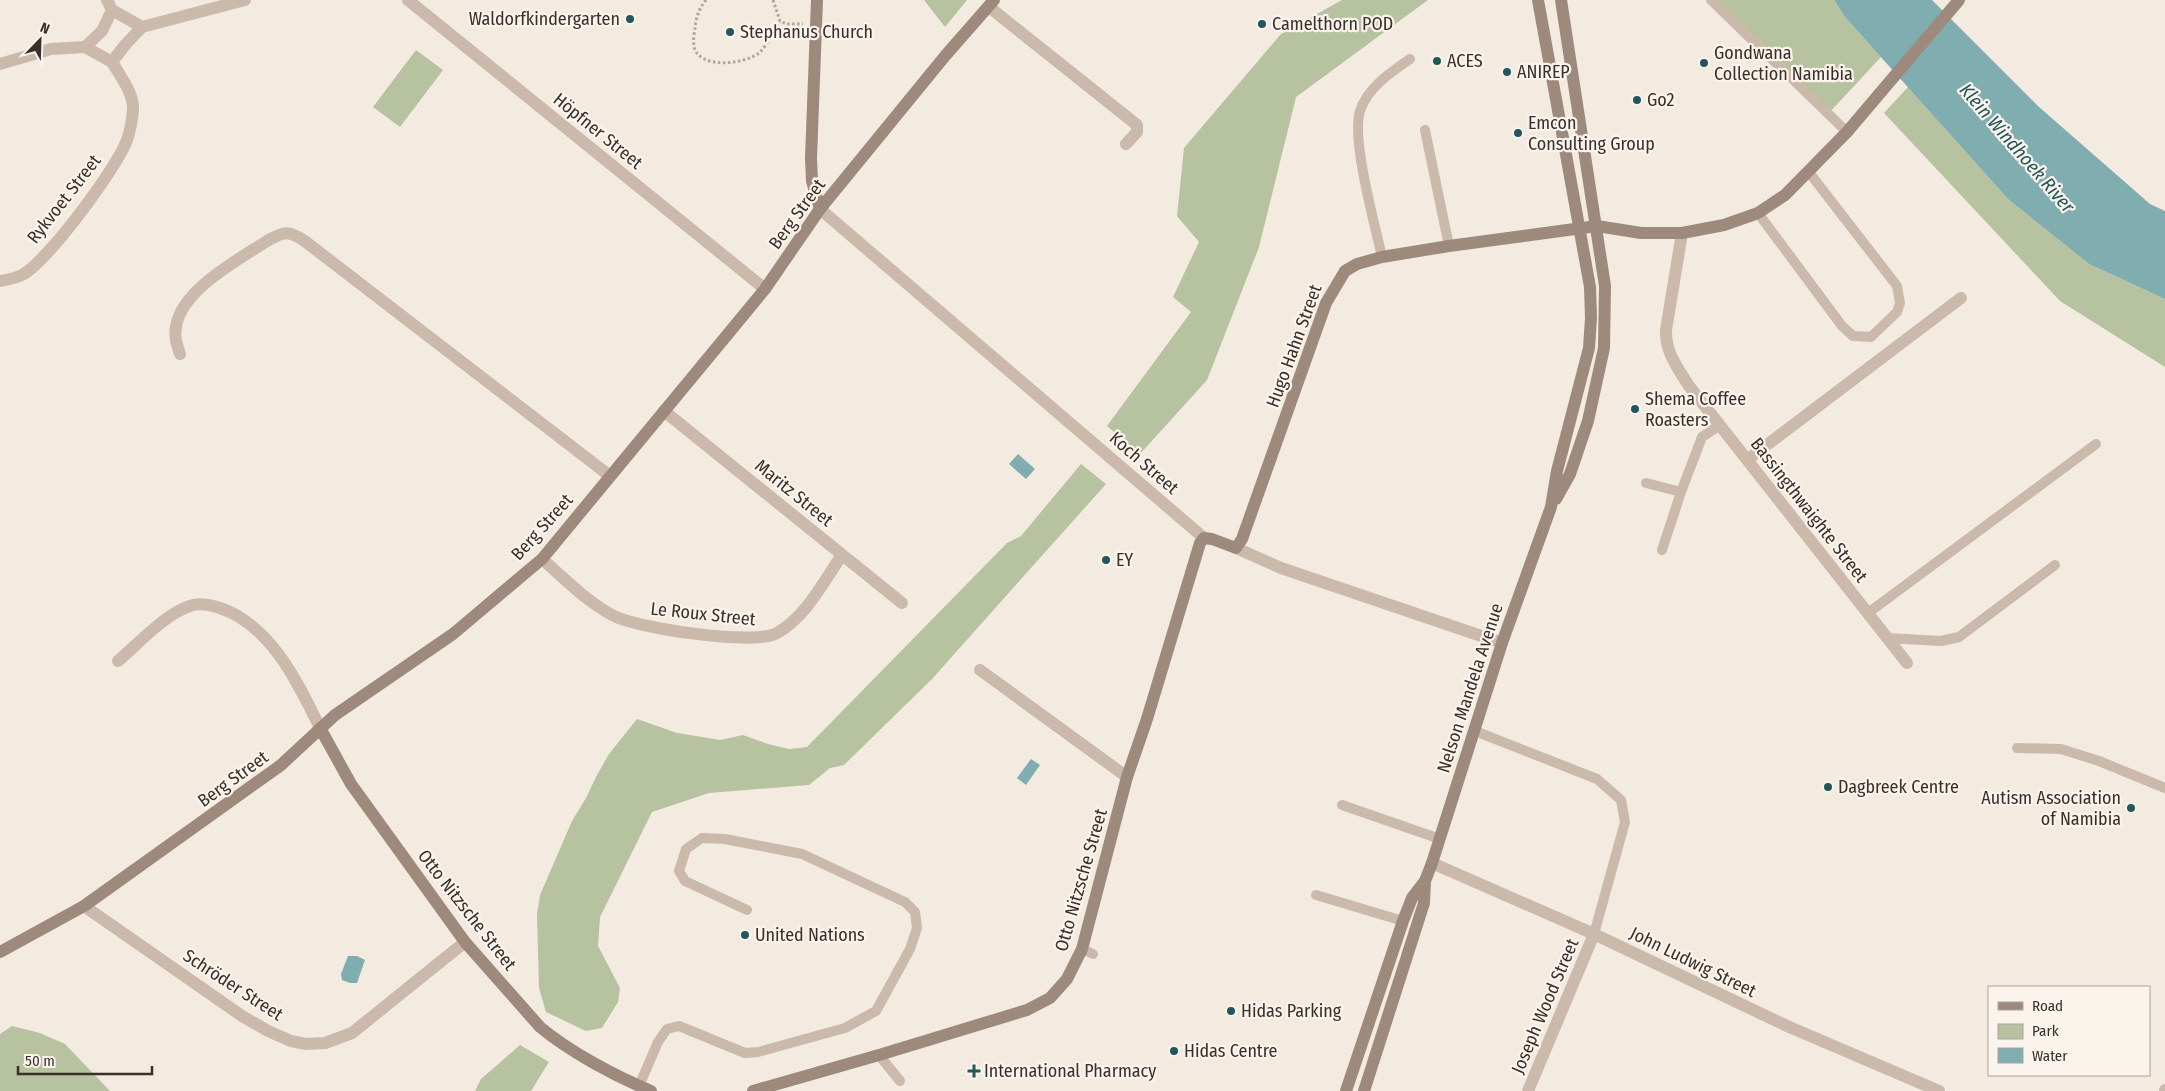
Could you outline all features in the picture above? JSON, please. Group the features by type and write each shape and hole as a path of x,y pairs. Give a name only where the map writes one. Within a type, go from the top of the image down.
{"street":[{"path":"112,62 142,27 245,0"},
{"name":"Höpfner Street","path":"408,0 765,289"},
{"path":"817,0 811,158 812,181 820,209"},
{"name":"Nelson Mandela Avenue","path":"1538,0 1580,228 1590,287 1592,318 1589,348 1557,471 1551,507"},
{"name":"Nelson Mandela Avenue","path":"1346,1091 1403,921 1412,898 1425,881 1432,863 1502,643 1551,507 1570,474 1588,421 1604,348 1605,286 1561,0"},
{"name":"Hugo Hahn Street","path":"1236,548 1248,525 1326,303 1345,271 1357,264 1382,257 1596,226 1641,233 1682,233 1724,225 1758,212 1785,195 1846,132 1957,2"},
{"path":"992,4 1136,125 1137,132 1126,144"},
{"name":"Berg Street","path":"0,952 84,906 281,765 335,715 453,634 542,559 765,289 820,209 945,56 992,4"},
{"path":"0,64 52,49 85,47 102,31 110,5 142,27"},
{"name":"Rykvoet Street","path":"0,281 23,275 66,231 105,180 126,141 133,109 129,90 112,62 85,47"},
{"name":"Koch Street","path":"820,209 1204,538 1212,538 1281,568 1502,643"},
{"path":"180,354 176,340 176,327 182,310 198,290 278,234 290,232 306,242 610,476"},
{"name":"Bassingthwaighte Street","path":"1682,233 1665,341 1669,353 1689,386 1907,663"},
{"path":"1747,460 1961,298"},
{"name":"Maritz Street","path":"664,411 902,603"},
{"name":"Otto Nitzsche Street","path":"760,1090 1027,1010 1050,998 1067,978 1087,951 1127,777 1148,719 1200,543 1204,538"},
{"name":"Le Roux Street","path":"542,559 579,592 603,610 624,621 711,635 763,638 776,634 801,614 842,555"},
{"path":"118,661 177,613 190,606 200,604 214,606 246,621 267,640 301,690 320,728"},
{"path":"980,670 1127,777"},
{"name":"Otto Nitzsche Street","path":"320,728 351,784 465,942 546,1031 610,1071 651,1091"},
{"name":"John Ludwig Street","path":"1432,863 1594,934 1787,1026 1939,1091"},
{"name":"Nelson Mandela Avenue","path":"1364,1091 1424,903 1425,881"},
{"name":"Schröder Street","path":"84,906 242,1016 268,1031 291,1041 306,1044 325,1043 352,1033 465,942"},
{"name":"Joseph Wood Street","path":"1528,1091 1594,934"}],"lane":[{"path":"1711,0 1846,132"},
{"path":"1382,257 1358,143 1360,111 1370,93 1390,73 1410,59"},
{"path":"1425,130 1449,246"},
{"path":"1758,212 1842,326 1854,336 1871,337 1897,312 1900,302 1897,286 1808,171"},
{"path":"1662,550 1702,437 1720,425"},
{"path":"1868,613 2096,444"},
{"path":"1646,483 1681,492"},
{"path":"1887,638 1942,641 1959,637 2055,565"},
{"path":"1475,731 1597,779 1621,800 1625,822 1594,934"},
{"path":"2017,748 2060,749 2099,761 2165,788"},
{"path":"1342,805 1440,839"},
{"path":"639,1086 658,1042 667,1029 679,1026 745,1053 758,1052 845,1028 876,1011 910,949 917,928 916,912 905,902 802,854 725,839 702,838 686,848 679,871 685,881 747,910"},
{"path":"1316,895 1403,921"},
{"path":"880,1055 900,1081"}],"path":[{"path":"706,0 699,11 696,22 694,48 706,59 715,62 743,61 758,53 780,21"},
{"path":"773,0 780,21 786,24 816,25"}],"green space":[{"path":"924,0 967,0 945,27"},
{"path":"1342,0 1428,0 1296,97 1259,247 1207,380 1140,454 1107,426 1191,312 1173,297 1199,242 1177,216 1184,148 1281,34"},
{"path":"1711,0 1834,0 1845,17 1881,57 1828,114"},
{"path":"416,50 443,70 400,127 373,107"},
{"path":"1908,87 2009,200 2089,264 2165,299 2165,367 2060,301 1884,113"},
{"path":"1081,464 1106,484 932,679 844,765 830,768 809,785 709,793 652,812 600,917 598,946 620,988 618,1002 602,1028 586,1031 546,1012 539,988 537,914 540,895 572,821 597,775 609,754 637,719 677,733 720,740 743,735 789,749 807,747 1007,543 1021,536"},
{"path":"12,1026 40,1033 65,1044 110,1091 0,1091 0,1034"},
{"path":"520,1045 549,1062 531,1091 475,1091 481,1079"}],"water":[{"name":"Klein Windhoek River","path":"1834,0 1932,0 2039,107 2150,204 2165,211 2165,299 2089,264 2009,200 1845,17"},
{"path":"1018,454 1035,469 1026,479 1009,464"},
{"path":"1031,759 1040,765 1026,785 1017,778"},
{"path":"348,956 357,956 365,960 357,983 342,980 341,974"}],"place":[{"name":"Waldorfkindergarten","path":"630,19"},
{"name":"Camelthorn POD","path":"1262,24"},
{"name":"Stephanus Church","path":"730,32"},
{"name":"ACES","path":"1437,61"},
{"name":"Gondwana Collection Namibia","path":"1704,63"},
{"name":"ANIREP","path":"1507,72"},
{"name":"Go2","path":"1637,100"},
{"name":"Emcon Consulting Group","path":"1518,133"},
{"name":"Shema Coffee Roasters","path":"1635,409"},
{"name":"EY","path":"1106,560"},
{"name":"Dagbreek Centre","path":"1828,787"},
{"name":"Autism Association of Namibia","path":"2131,808"},
{"name":"United Nations","path":"745,935"},
{"name":"Hidas Parking","path":"1231,1011"},
{"name":"Hidas Centre","path":"1174,1051"},
{"name":"International Pharmacy","path":"974,1071"}]}
